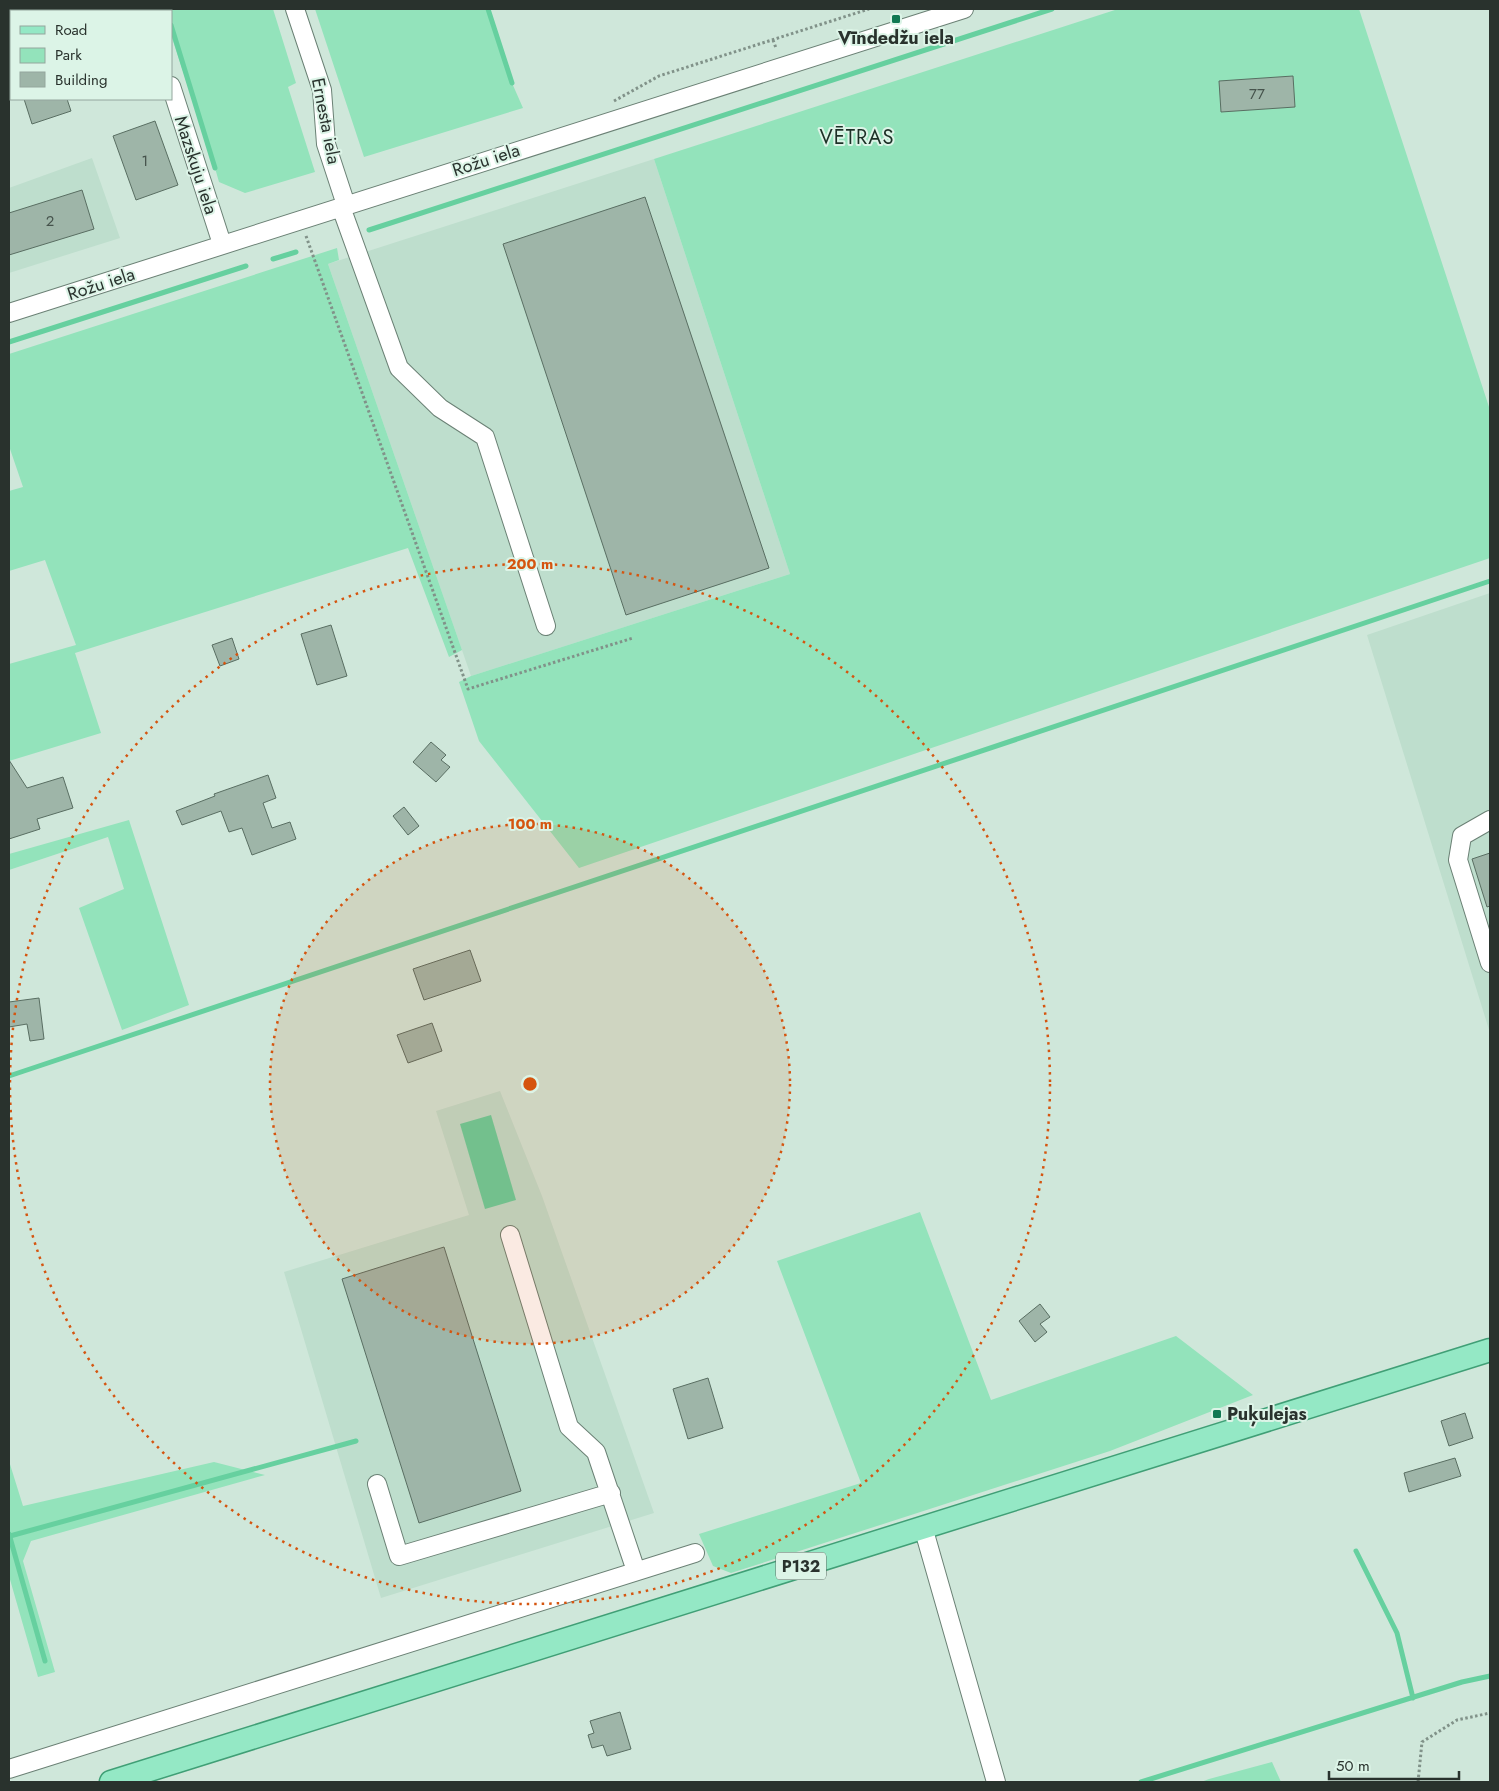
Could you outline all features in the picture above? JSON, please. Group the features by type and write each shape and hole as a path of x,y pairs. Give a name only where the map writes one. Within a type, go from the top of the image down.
{"main road":[{"name":"P132","path":"111,1782 1490,1350"}],"street":[{"name":"Ernesta iela","path":"295,9 322,90 326,144 344,206 399,368 440,408 484,437 546,626"},
{"name":"Rožu iela","path":"9,313 964,9"},
{"name":"Mazskuju iela","path":"172,89 222,244"},
{"path":"1490,820 1462,836 1458,860 1490,963"},
{"path":"510,1235 569,1427 596,1452 636,1571"},
{"path":"377,1484 399,1556 611,1493"},
{"path":"923,1527 996,1782"},
{"path":"9,1769 695,1553"}],"path":[{"path":"609,104 659,76 869,9"},
{"path":"773,40 776,48"},
{"path":"300,220 468,689 633,638"},
{"path":"1418,1782 1422,1742 1457,1720 1490,1713"}],"shaded area":[{"path":"92,158 120,238 9,273 9,188"},
{"path":"654,159 790,574 471,676 328,264"},
{"path":"1490,593 1490,1033 1367,635"},
{"path":"500,1091 542,1196 654,1513 381,1598 284,1272 469,1215 436,1111"},
{"path":"491,1115 516,1200 485,1209 460,1124"}],"green space":[{"path":"273,9 296,83 288,87 315,172 245,193 219,182 172,38 172,10 163,10"},
{"path":"315,9 487,9 512,83 523,108 364,157"},
{"path":"1118,9 1359,9 1490,410 1490,558 579,868 479,741 459,682 471,676 790,574 654,159"},
{"path":"337,248 339,260 328,264 462,650 449,657 408,548 75,653 101,733 9,761 9,664 76,645 45,560 9,571 9,491 23,487 9,446 9,354"},
{"path":"129,820 189,1005 122,1030 79,908 124,889 108,837 9,870 9,854"},
{"path":"920,1212 991,1400 1176,1336 1253,1395 1110,1451 731,1573 713,1566 699,1534 861,1483 777,1261"},
{"path":"9,1461 23,1506 214,1462 265,1475 31,1541 23,1561 55,1672 38,1677 9,1576"},
{"path":"1272,1762 1281,1782 1201,1782 1209,1779"}],"building":[{"path":"1293,76 1295,107 1221,112 1219,81"},
{"path":"24,100 67,100 71,111 32,124"},
{"path":"155,121 178,185 136,200 113,136"},
{"path":"82,190 94,229 9,255 9,213"},
{"path":"645,197 769,568 626,615 503,244"},
{"path":"331,625 347,676 317,685 301,634"},
{"path":"232,638 239,659 220,666 212,645"},
{"path":"431,742 446,755 441,760 450,767 436,782 413,762"},
{"path":"9,760 27,788 63,777 73,808 37,819 40,829 9,839"},
{"path":"268,775 276,798 263,803 272,828 290,822 296,839 252,855 242,828 229,832 221,811 182,825 176,811 215,796 214,794"},
{"path":"404,807 419,826 408,835 393,816"},
{"path":"1490,853 1490,906 1487,907 1472,859"},
{"path":"470,950 481,981 424,1000 413,969"},
{"path":"39,998 44,1039 30,1041 27,1024 9,1027 9,1002"},
{"path":"432,1023 442,1051 408,1063 397,1035"},
{"path":"444,1247 521,1491 419,1523 342,1279"},
{"path":"1040,1304 1050,1317 1040,1324 1047,1332 1035,1342 1019,1321"},
{"path":"708,1378 723,1428 688,1439 673,1389"},
{"path":"1465,1413 1473,1438 1449,1446 1441,1421"},
{"path":"1455,1458 1461,1476 1409,1492 1404,1473"},
{"path":"620,1712 631,1749 607,1756 603,1745 592,1748 588,1735 594,1733 590,1721"}],"waterway":[{"path":"488,9 512,83"},
{"path":"369,230 1052,9"},
{"path":"172,28 215,168"},
{"path":"273,259 296,252"},
{"path":"9,342 246,266"},
{"path":"9,1076 1490,581"},
{"path":"10,1536 356,1441"},
{"path":"9,1534 45,1661"},
{"path":"1356,1551 1397,1633 1413,1698"},
{"path":"1141,1782 1462,1682 1490,1676"}],"place":[{"name":"Vīndedžu iela","path":"896,19"},
{"name":"Puķulejas","path":"1217,1414"}],"district":[{"name":"VĒTRAS","path":"857,137"}]}
